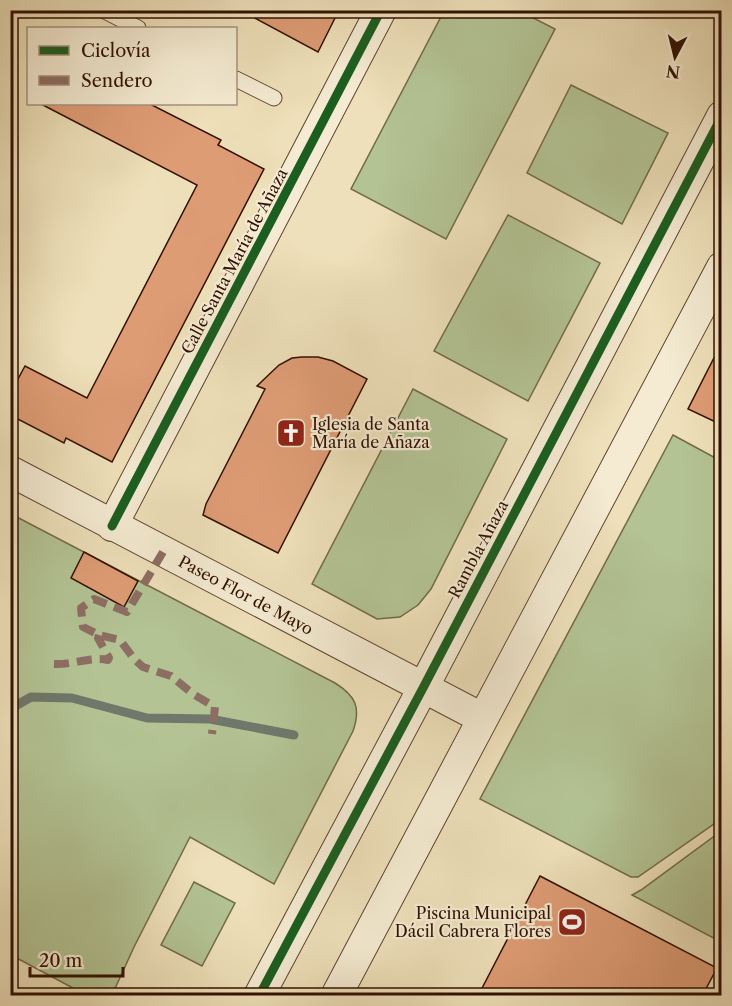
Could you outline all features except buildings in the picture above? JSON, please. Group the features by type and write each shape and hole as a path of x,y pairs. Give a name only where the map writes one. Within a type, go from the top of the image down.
{"street":[{"name":"Calle Santa María de Añaza","path":"112,526 381,10"},
{"name":"Rambla Añaza","path":"260,996 722,116"},
{"path":"336,996 722,267"},
{"name":"Paseo Flor de Mayo","path":"10,471 482,718"}],"lane":[{"path":"103,10 136,27"},
{"path":"237,80 274,98"}],"green space":[{"path":"444,11 520,11 555,29 446,239 351,189"},
{"path":"571,85 668,133 622,224 527,173"},
{"path":"508,215 600,263 528,401 434,351"},
{"path":"413,389 507,439 431,589 418,605 400,617 377,619 312,584"},
{"path":"673,435 721,461 721,819 638,877 631,877 480,799"},
{"path":"11,514 335,683 348,693 355,703 357,716 353,731 274,884 190,837 112,995 86,995 11,955"},
{"path":"720,832 722,900 721,942 632,895"},
{"path":"194,882 235,903 202,966 161,945"}],"waterway":[{"path":"10,709 31,697 72,698 147,718 210,719 294,735"}],"marked path":[{"path":"163,552 127,612 94,599 81,608 83,627 99,635 120,640 143,667 171,676 193,694 215,707 212,734"},
{"path":"54,664 95,659 108,660 98,638 99,635"}],"cycle path":[{"path":"112,526 381,10"},
{"path":"259,996 722,116"}],"place":[{"name":"Iglesia de Santa María de Añaza","path":"291,433"},
{"name":"Piscina Municipal Dácil Cabrera Flores","path":"572,922"}]}
